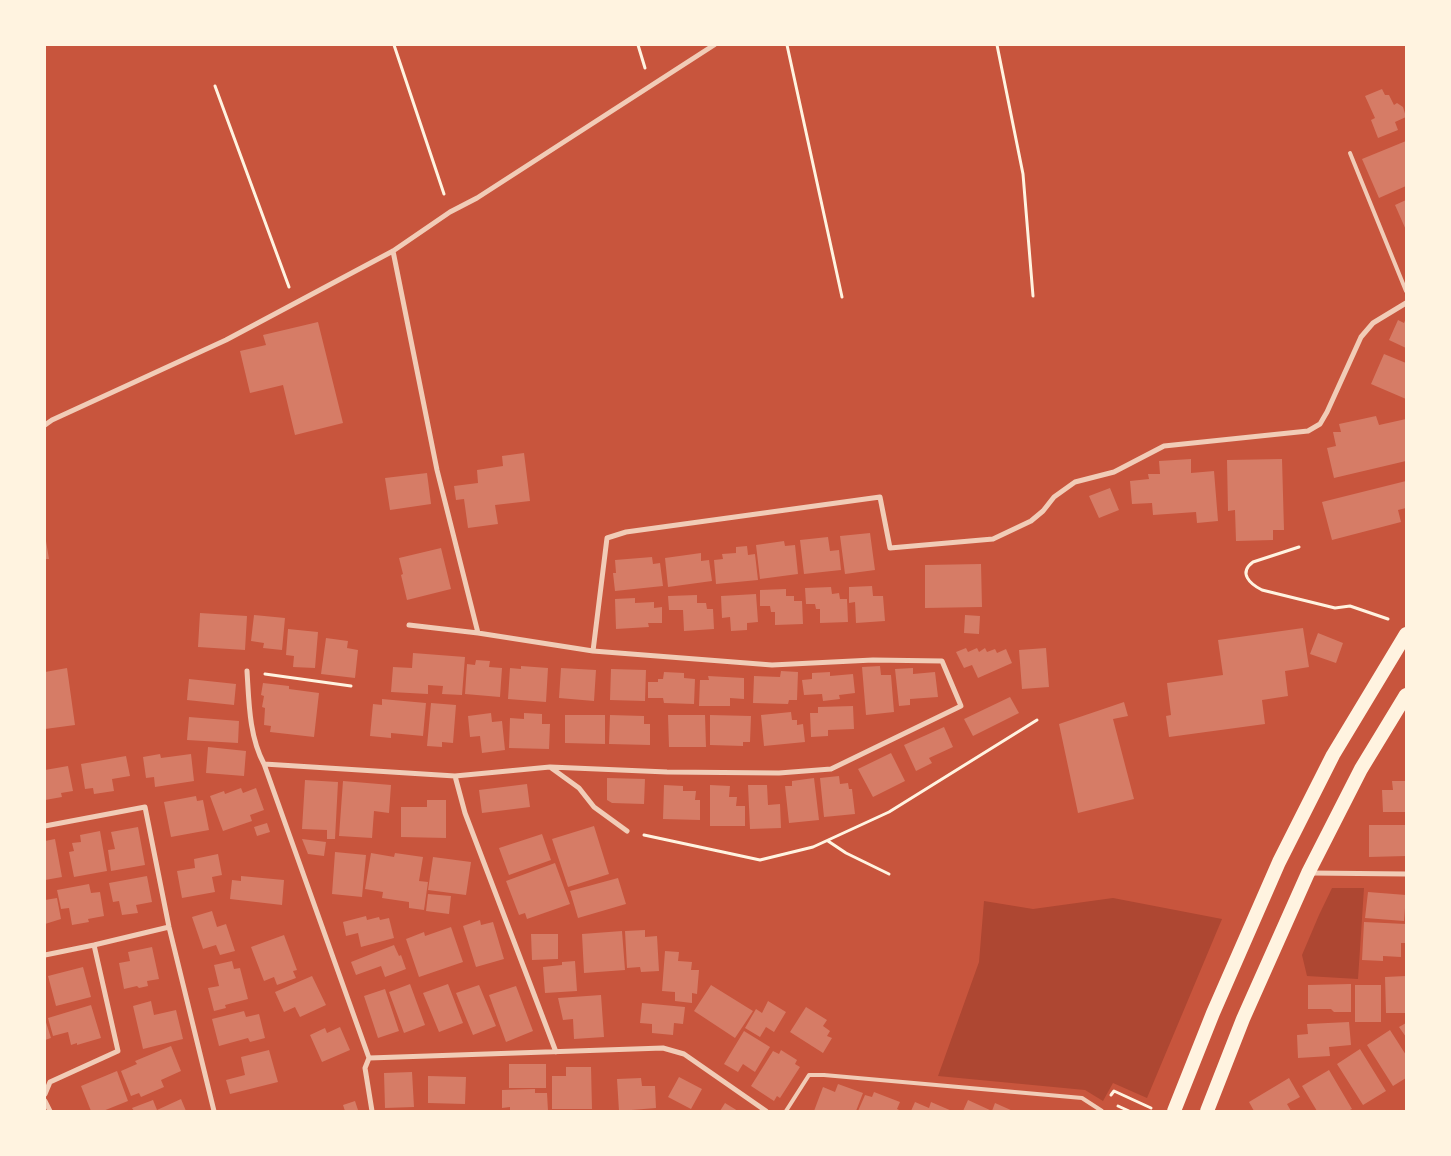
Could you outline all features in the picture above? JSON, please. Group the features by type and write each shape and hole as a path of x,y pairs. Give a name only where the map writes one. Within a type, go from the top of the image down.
{"highway":[{"path":"1174,1111 1213,1013 1279,862 1333,755 1406,634"},
{"path":"1207,1111 1243,1019 1308,873 1360,769 1406,695"}],"street":[{"path":"45,425 226,340 393,251 450,212 477,198 714,45"},
{"path":"393,251 437,470 478,633"},
{"path":"593,651 607,538 626,532 880,497 890,548 993,539 1031,521 1054,497 1075,482 1114,472 1164,446 1308,431 1320,424 1327,412 1361,338 1373,323 1406,303"},
{"path":"264,764 456,776 550,767 667,772 779,773 831,769 961,706 942,661 873,660 772,665 593,651 478,633 409,625"},
{"path":"247,671 249,712 258,754 264,764 369,1058 365,1068 372,1111"},
{"path":"550,767 579,788 594,807 627,831"},
{"path":"456,776 465,813 556,1052"},
{"path":"45,826 145,807 169,928 214,1111"},
{"path":"1308,873 1406,874"},
{"path":"45,955 169,928"},
{"path":"45,1094 50,1082 118,1051 94,945"},
{"path":"369,1058 663,1048 684,1054 766,1111"},
{"path":"45,1101 50,1111"}],"lane":[{"path":"1350,153 1406,290"},
{"path":"786,1111 809,1075 1082,1098 1102,1111"}],"path":[{"path":"394,45 450,212"},
{"path":"787,45 842,297"},
{"path":"997,45 1023,174 1033,296"},
{"path":"215,86 296,304"},
{"path":"1299,547 1253,562 1248,566 1246,572 1248,580 1252,585 1262,590 1335,608 1350,606 1389,619"},
{"path":"247,671 351,686"},
{"path":"627,831 760,860 813,847 889,812 1037,720"},
{"path":"828,841 846,854 889,874"},
{"path":"1114,1091 1158,1111"}],"shaded area":[{"path":"1332,888 1364,888 1358,979 1307,976 1302,955"},
{"path":"1113,898 1222,919 1147,1098 1113,1083 1103,1101 1085,1090 938,1076 979,962 984,901 1033,909"}],"building":[{"path":"1382,89 1385,95 1389,95 1394,105 1397,103 1403,107 1406,117 1395,122 1398,130 1378,138 1371,120 1375,118 1365,96"},
{"path":"1406,141 1406,186 1379,198 1362,159"},
{"path":"1406,200 1406,230 1395,205"},
{"path":"1406,318 1406,348 1389,340 1398,320 1404,323"},
{"path":"318,322 343,423 295,435 283,385 250,393 240,351 266,345 263,335"},
{"path":"1384,354 1406,363 1406,399 1371,384"},
{"path":"1376,416 1379,425 1406,419 1406,461 1334,478 1327,448 1336,446 1333,432 1341,432 1339,424"},
{"path":"524,453 530,501 495,505 498,524 468,528 464,499 456,500 454,486 478,483 477,470 503,466 502,456"},
{"path":"1191,459 1191,473 1214,471 1218,521 1197,523 1196,512 1153,515 1152,503 1132,504 1130,481 1149,479 1148,474 1160,474 1159,461"},
{"path":"1282,459 1284,530 1273,530 1273,540 1236,541 1235,510 1228,511 1227,460"},
{"path":"427,473 431,504 390,510 385,478"},
{"path":"1406,481 1406,508 1398,510 1401,522 1332,540 1322,502"},
{"path":"1110,488 1119,510 1099,518 1089,496"},
{"path":"870,533 875,570 845,574 840,536"},
{"path":"828,537 830,551 839,550 841,570 804,574 800,540"},
{"path":"46,541 49,559 45,559"},
{"path":"784,541 785,546 795,545 798,574 760,579 756,545"},
{"path":"747,546 748,555 755,554 758,580 716,584 714,560 723,559 722,554 736,553 736,547"},
{"path":"441,548 451,589 407,600 399,558"},
{"path":"701,553 701,561 709,560 712,581 668,587 665,558"},
{"path":"652,557 653,564 660,563 663,586 615,591 613,573 616,573 615,560"},
{"path":"981,564 982,607 925,608 925,565"},
{"path":"872,586 873,596 883,596 885,621 856,623 855,602 849,603 849,587"},
{"path":"831,587 832,594 839,593 840,599 847,599 848,622 820,623 820,609 816,609 815,604 806,604 805,588"},
{"path":"786,589 786,596 794,596 794,601 802,601 803,624 775,625 775,612 771,612 770,606 760,606 760,590"},
{"path":"756,594 758,622 747,623 747,630 731,631 730,617 722,618 721,596"},
{"path":"697,595 697,603 706,603 707,609 713,609 714,629 684,631 683,610 669,610 668,596"},
{"path":"635,598 635,603 654,602 654,608 662,607 662,623 648,623 649,627 616,629 615,599"},
{"path":"200,613 247,616 245,650 198,647"},
{"path":"254,615 285,618 282,650 263,648 264,643 251,641"},
{"path":"965,615 980,616 979,634 964,633"},
{"path":"1303,628 1309,667 1285,671 1288,696 1262,700 1265,724 1169,737 1166,716 1171,715 1167,683 1223,675 1218,640"},
{"path":"288,629 318,632 315,668 293,667 294,656 286,655"},
{"path":"1318,633 1343,643 1336,663 1310,654"},
{"path":"326,638 348,641 347,648 358,650 355,678 321,674"},
{"path":"966,648 968,652 977,648 979,652 985,648 987,652 995,649 997,653 1006,649 1012,663 978,678 972,665 964,668 956,652"},
{"path":"1046,648 1049,687 1022,689 1019,650"},
{"path":"413,653 465,657 462,695 442,694 443,686 428,685 428,694 391,692 393,667 412,668"},
{"path":"476,660 490,661 489,667 502,668 500,697 465,694 467,664 475,665"},
{"path":"521,666 548,668 546,702 508,699 510,668 521,669"},
{"path":"880,666 881,675 891,675 894,712 866,715 862,667"},
{"path":"67,668 75,725 45,729 45,672"},
{"path":"561,668 596,670 594,701 559,698"},
{"path":"913,668 913,674 935,672 938,697 910,699 910,705 899,706 895,669"},
{"path":"611,669 646,670 645,701 610,700"},
{"path":"781,671 798,672 797,700 789,700 788,704 753,703 754,676 780,677"},
{"path":"664,672 684,673 684,678 695,679 694,704 664,703 663,698 648,698 648,682 658,682 658,679 663,679"},
{"path":"830,672 830,676 853,674 855,693 839,695 840,699 823,701 822,694 804,695 802,680 812,679 812,673"},
{"path":"708,676 744,678 744,699 730,698 730,706 699,706 700,680 709,680"},
{"path":"189,679 236,684 234,705 187,700"},
{"path":"263,683 289,686 289,689 319,693 314,737 270,732 271,726 264,725 265,708 262,707 264,696 261,695"},
{"path":"1010,697 1019,713 973,736 964,719"},
{"path":"382,699 426,703 423,736 391,733 391,738 370,736 373,704 382,705"},
{"path":"1124,702 1128,716 1113,719 1134,799 1078,813 1059,724"},
{"path":"431,703 456,705 453,743 442,742 442,747 427,746"},
{"path":"853,706 854,729 828,730 828,736 811,737 810,713 818,713 818,707"},
{"path":"791,712 792,720 797,720 797,725 803,724 805,742 764,746 761,715"},
{"path":"491,713 492,722 502,721 505,750 482,753 480,736 470,737 468,716"},
{"path":"524,713 542,714 542,724 550,724 549,749 509,748 510,718 524,719"},
{"path":"565,715 605,715 605,744 565,743"},
{"path":"610,715 644,716 644,724 650,724 650,745 609,744"},
{"path":"668,715 705,715 706,747 669,747"},
{"path":"710,715 751,716 750,742 743,742 743,746 710,745"},
{"path":"189,717 239,721 238,743 187,740"},
{"path":"944,727 953,747 929,758 932,763 916,771 904,745"},
{"path":"208,747 246,751 244,776 206,773"},
{"path":"891,753 905,781 873,797 858,769"},
{"path":"160,754 161,758 191,754 194,781 155,787 154,777 146,778 143,757"},
{"path":"126,756 130,776 112,779 114,791 94,794 93,788 85,789 81,764"},
{"path":"68,766 73,791 61,793 62,797 45,800 45,770"},
{"path":"839,776 840,784 848,783 849,789 852,789 855,814 824,817 820,778"},
{"path":"607,778 645,779 644,804 612,803 607,800"},
{"path":"814,778 819,820 789,823 785,786 792,786 792,781"},
{"path":"305,780 338,782 335,839 327,839 327,830 302,829"},
{"path":"343,781 391,785 389,813 374,811 372,838 339,836"},
{"path":"1392,781 1406,781 1406,812 1383,812 1382,790 1393,790"},
{"path":"527,784 530,807 482,813 479,790"},
{"path":"664,785 683,786 683,791 696,791 695,800 700,800 700,820 663,819"},
{"path":"710,785 730,786 729,797 737,797 736,806 745,806 745,826 710,826"},
{"path":"748,785 767,785 768,805 780,804 781,828 750,829"},
{"path":"241,788 243,793 256,788 264,810 250,815 252,821 223,831 210,796 224,791 225,794"},
{"path":"196,796 197,801 203,800 209,830 171,837 164,802"},
{"path":"427,800 446,800 446,838 401,837 401,807 427,807"},
{"path":"267,823 270,832 257,836 254,827"},
{"path":"1369,825 1406,825 1406,856 1369,857"},
{"path":"594,826 609,874 568,887 552,839"},
{"path":"138,827 145,865 111,871 108,850 115,849 111,832"},
{"path":"100,831 107,871 74,877 69,852 74,851 72,843 81,842 80,835"},
{"path":"542,834 551,860 509,875 499,848"},
{"path":"55,839 62,877 45,880 45,841"},
{"path":"302,839 326,842 324,856 308,854"},
{"path":"335,852 366,855 362,897 332,894"},
{"path":"371,853 394,857 395,853 423,857 419,881 428,882 424,910 409,908 409,902 382,898 383,892 365,889"},
{"path":"218,854 222,875 212,877 215,892 182,898 177,871 195,868 194,859"},
{"path":"433,857 471,862 466,895 428,890"},
{"path":"555,863 570,904 527,919 525,913 519,915 506,881"},
{"path":"147,876 152,902 136,905 138,913 122,915 119,901 113,902 109,883"},
{"path":"241,876 284,880 282,905 230,899 232,880 241,881"},
{"path":"618,878 626,904 578,918 570,891"},
{"path":"89,884 91,893 100,892 104,916 88,919 89,922 72,925 69,908 61,909 57,890"},
{"path":"1368,892 1406,895 1404,921 1365,918"},
{"path":"428,894 451,896 449,914 426,911"},
{"path":"57,898 61,919 45,924 45,900"},
{"path":"212,911 217,927 226,924 235,951 220,955 216,945 203,949 192,917"},
{"path":"366,916 367,920 379,917 380,920 389,918 394,938 361,947 358,933 346,936 343,922"},
{"path":"480,920 481,925 493,922 504,959 476,967 463,926"},
{"path":"1364,922 1406,924 1406,943 1401,943 1401,957 1383,956 1383,961 1362,960"},
{"path":"451,927 463,962 419,977 406,939 424,932 425,936"},
{"path":"645,930 645,937 657,936 659,971 641,972 640,967 627,968 625,931"},
{"path":"622,931 625,970 584,973 582,934"},
{"path":"531,934 558,934 558,959 532,960"},
{"path":"284,935 297,970 293,971 296,978 277,985 274,977 264,981 251,947"},
{"path":"394,945 399,956 401,955 406,969 385,977 381,966 356,975 351,962"},
{"path":"152,947 159,979 147,981 148,986 124,989 119,963 130,961 128,952"},
{"path":"665,951 679,952 678,961 692,962 691,970 699,970 697,994 692,993 692,1003 675,1001 675,992 662,991"},
{"path":"232,961 234,969 240,968 248,999 225,1005 226,1008 214,1011 208,988 219,986 214,965"},
{"path":"575,961 577,991 545,993 543,967 562,965 562,962"},
{"path":"83,967 91,997 56,1006 48,976"},
{"path":"312,976 326,1005 300,1017 295,1007 284,1012 275,992"},
{"path":"1406,976 1406,1013 1386,1013 1385,977"},
{"path":"410,984 425,1025 404,1033 389,992"},
{"path":"448,984 463,1023 439,1032 423,993"},
{"path":"1351,984 1351,1012 1334,1012 1331,1009 1308,1009 1308,985"},
{"path":"479,985 496,1026 473,1035 456,993"},
{"path":"711,985 753,1011 735,1038 694,1011"},
{"path":"1355,985 1381,985 1381,1022 1355,1022"},
{"path":"516,986 533,1031 506,1042 489,995"},
{"path":"385,989 399,1031 378,1038 364,996"},
{"path":"601,995 604,1037 574,1039 573,1019 563,1020 558,998"},
{"path":"151,1001 154,1015 176,1010 183,1039 143,1049 133,1006"},
{"path":"768,1001 786,1012 774,1032 766,1027 760,1037 745,1028 756,1009 762,1013"},
{"path":"642,1003 685,1007 683,1024 674,1023 673,1035 652,1033 652,1024 640,1023"},
{"path":"91,1005 101,1038 71,1045 68,1032 53,1036 48,1018"},
{"path":"806,1007 827,1020 823,1026 830,1031 827,1036 832,1038 823,1053 790,1032"},
{"path":"244,1011 246,1017 259,1014 265,1038 250,1042 248,1038 219,1046 212,1019"},
{"path":"45,1019 51,1038 45,1040"},
{"path":"1349,1022 1351,1045 1329,1047 1330,1056 1298,1058 1297,1035 1308,1034 1307,1024"},
{"path":"1406,1023 1406,1037 1399,1027"},
{"path":"340,1027 350,1050 322,1062 310,1035 325,1028 327,1033"},
{"path":"1390,1030 1406,1055 1406,1078 1393,1086 1367,1045"},
{"path":"744,1031 770,1047 755,1072 743,1064 738,1072 724,1064"},
{"path":"171,1046 181,1071 161,1080 164,1087 141,1097 139,1093 131,1096 121,1071 137,1064 135,1061"},
{"path":"1360,1049 1386,1091 1363,1105 1337,1064"},
{"path":"269,1050 278,1082 230,1094 226,1080 245,1075 241,1057"},
{"path":"781,1050 797,1060 795,1064 800,1067 780,1098 777,1096 774,1101 751,1086 773,1051 779,1054"},
{"path":"509,1064 546,1064 546,1088 509,1088"},
{"path":"566,1067 591,1067 592,1109 552,1109 552,1076 566,1076"},
{"path":"1329,1070 1352,1109 1348,1111 1317,1111 1302,1086"},
{"path":"117,1071 128,1101 103,1111 91,1111 81,1086"},
{"path":"412,1072 414,1107 385,1108 384,1073"},
{"path":"428,1076 466,1077 465,1104 428,1103"},
{"path":"679,1077 702,1089 691,1109 668,1097"},
{"path":"641,1078 642,1086 655,1086 656,1108 619,1111 617,1079"},
{"path":"1289,1078 1300,1097 1287,1104 1291,1111 1254,1111 1249,1102"},
{"path":"838,1084 863,1093 856,1111 814,1111 823,1087 835,1092"},
{"path":"535,1089 535,1093 547,1093 548,1111 510,1111 510,1107 502,1108 502,1090"},
{"path":"874,1092 900,1102 897,1109 901,1111 858,1111 865,1095 872,1097"},
{"path":"181,1099 186,1111 134,1111 132,1108 153,1100 157,1110"},
{"path":"968,1100 992,1111 963,1111"},
{"path":"355,1101 358,1110 345,1111 343,1105"},
{"path":"915,1102 929,1108 931,1102 952,1111 911,1111"},
{"path":"725,1103 738,1111 720,1111"},
{"path":"995,1103 1013,1111 992,1111"}]}
